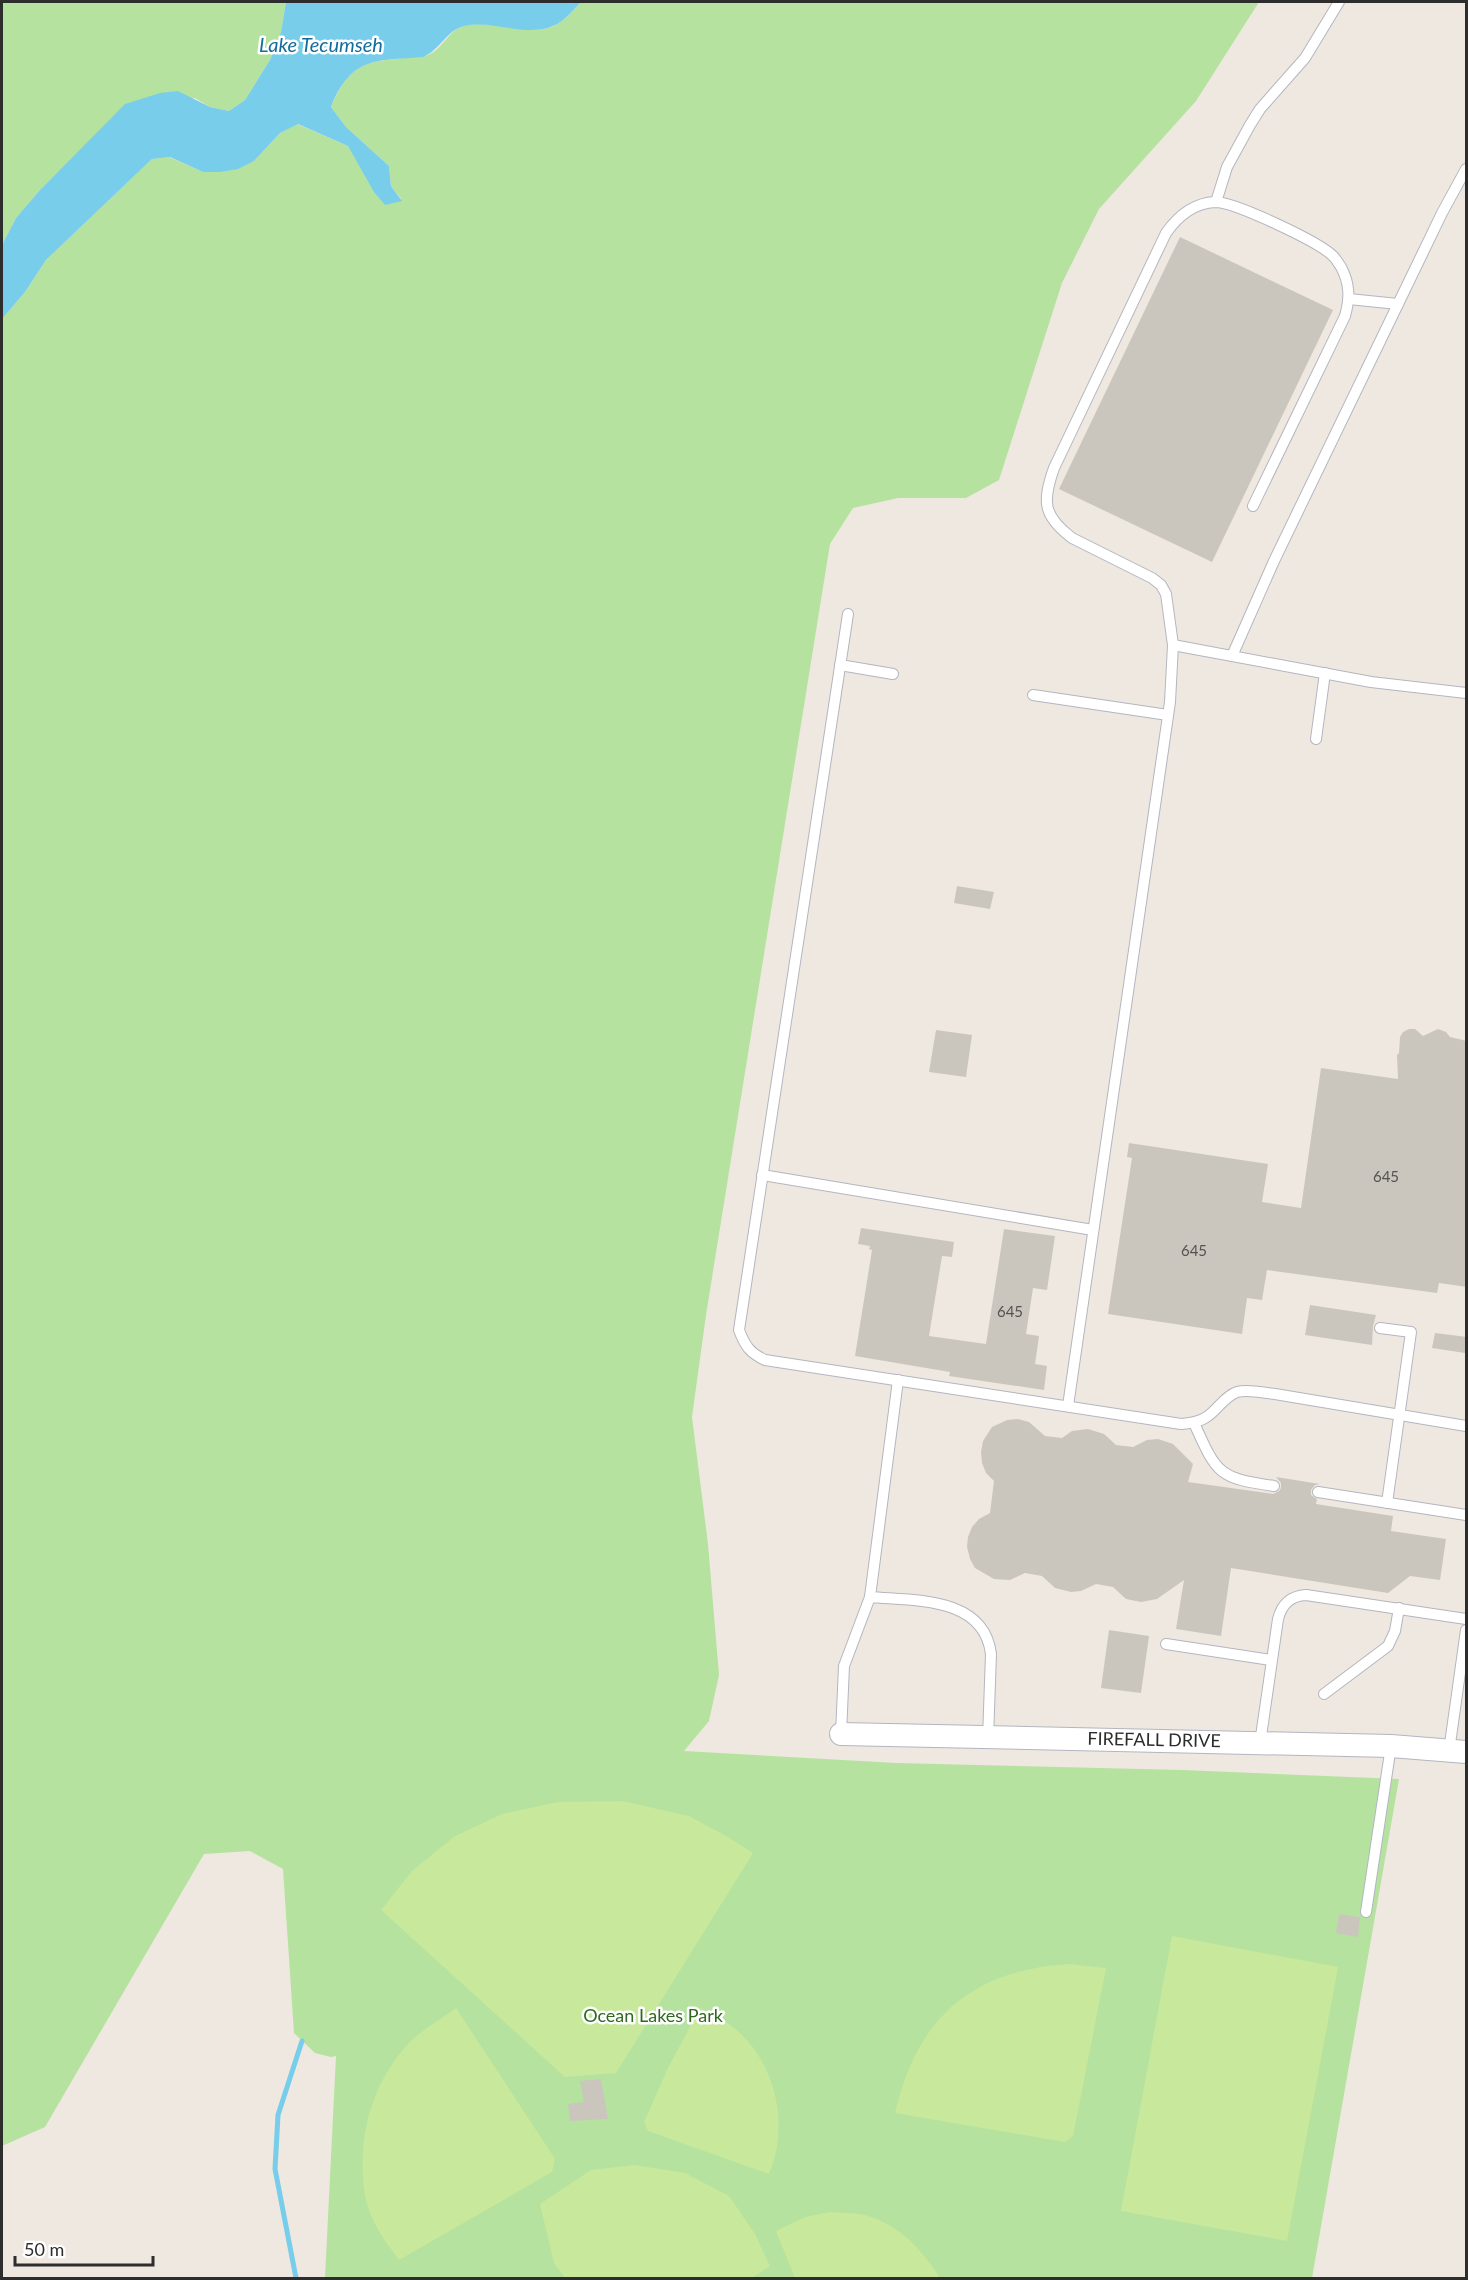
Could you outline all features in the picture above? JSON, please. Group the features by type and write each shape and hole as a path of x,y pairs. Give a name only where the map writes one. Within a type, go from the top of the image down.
{"street":[{"name":"FIREFALL DRIVE","path":"841,1734 1391,1746 1458,1751"}],"lane":[{"path":"1216,202 1227,167 1250,125 1260,109 1305,58 1339,2"},
{"path":"1232,656 1274,561 1398,304 1442,213 1467,169"},
{"path":"1068,1406 1168,715 1173,645 1166,594 1161,585 1152,578 1072,538 1062,530 1053,522 1048,512 1047,492 1054,468 1166,233 1181,215 1201,205 1216,202 1233,204 1250,211 1332,255 1340,266 1349,289 1345,316 1253,507"},
{"path":"1349,299 1398,304"},
{"path":"848,614 739,1330 744,1345 752,1354 765,1360 1181,1424 1194,1423 1207,1417 1226,1399 1238,1392 1275,1394 1467,1426"},
{"path":"1173,645 1393,686 1428,687 1467,693"},
{"path":"840,665 893,674"},
{"path":"1316,739 1325,673"},
{"path":"1033,695 1168,715"},
{"path":"762,1175 1093,1230"},
{"path":"1380,1328 1411,1332 1387,1503"},
{"path":"841,1734 844,1666 870,1597 898,1380"},
{"path":"1194,1423 1209,1455 1228,1476 1239,1481 1274,1486"},
{"path":"1318,1492 1467,1515"},
{"path":"1260,1743 1270,1660 1280,1611 1290,1599 1306,1595 1467,1619"},
{"path":"870,1597 919,1602 961,1610 983,1628 989,1641 991,1654 988,1738"},
{"path":"1324,1694 1388,1647 1395,1631 1399,1608"},
{"path":"1458,1751 1467,1630"},
{"path":"1166,1644 1270,1660"},
{"path":"1366,1912 1391,1746"}],"green space":[{"path":"2,2 286,2 281,32 270,60 245,100 229,111 210,107 195,98 126,104 40,190 16,218 2,245"},
{"name":"Ocean Lakes Park","path":"581,2 1259,2 1196,101 1099,209 1062,283 999,480 966,498 898,498 853,508 830,544 706,1315 692,1417 708,1544 719,1675 709,1721 684,1751 896,1763 1183,1770 1399,1779 1312,2278 325,2278 336,2056 315,2053 294,2033 283,1869 250,1851 204,1854 45,2127 2,2146 2,319 25,292 46,260 152,159 169,157 203,172 254,161 280,133 297,124 348,146 358,161 402,200 391,186 389,166 346,127 331,107 344,82 351,74 367,64 378,61 429,55 452,33 467,25 478,24 534,30 554,26"},
{"path":"622,1801 689,1816 753,1853 616,2073 565,2077 381,1910 412,1871 455,1836 502,1814 558,1802"},
{"path":"1172,1936 1338,1967 1287,2241 1121,2211"},
{"path":"1069,1964 1106,1968 1073,2136 1065,2142 895,2113 905,2080 918,2050 934,2026 954,2005 977,1989 1004,1976 1034,1968"},
{"path":"456,2008 555,2159 552,2172 399,2260 375,2224 368,2208 363,2179 364,2137 375,2097 395,2060 413,2039"},
{"path":"700,2008 739,2032 763,2062 776,2099 778,2118 775,2156 769,2174 648,2131 644,2122 668,2068"},
{"path":"634,2165 685,2173 729,2196 755,2234 770,2266 752,2278 565,2278 554,2263 540,2204 591,2170"},
{"path":"831,2212 860,2214 885,2223 916,2247 940,2278 795,2278 776,2231 805,2217"}],"water":[{"name":"Lake Tecumseh","path":"286,2 581,2 565,19 553,26 531,30 475,24 464,26 458,28 423,57 391,59 367,64 347,78 331,107 346,127 389,166 391,186 402,201 385,205 374,192 348,146 298,124 280,133 254,161 238,169 203,172 170,157 152,159 46,260 25,292 2,319 2,245 16,218 40,190 125,104 160,93 178,91 210,107 229,111 245,100 270,60 281,32"}],"building":[{"path":"1180,237 1333,310 1212,562 1059,489"},
{"path":"957,886 994,892 990,909 954,903"},
{"path":"1409,1029 1415,1029 1423,1036 1438,1029 1446,1032 1450,1037 1467,1041 1467,1287 1439,1283 1437,1293 1267,1270 1262,1300 1247,1298 1242,1334 1108,1314 1132,1158 1127,1157 1129,1143 1268,1164 1262,1202 1301,1208 1321,1068 1398,1079 1397,1055 1400,1037"},
{"path":"936,1030 972,1035 966,1077 929,1072"},
{"path":"861,1228 954,1242 952,1257 942,1256 929,1336 986,1344 1004,1229 1055,1236 1047,1290 1033,1288 1026,1334 1039,1336 1035,1364 1047,1366 1044,1390 949,1376 950,1372 855,1356 872,1250 869,1249 870,1246 858,1244"},
{"path":"1310,1305 1376,1315 1372,1345 1305,1335"},
{"path":"1435,1333 1467,1337 1465,1353 1432,1348"},
{"path":"1018,1419 1029,1422 1045,1436 1062,1438 1072,1431 1088,1429 1104,1434 1116,1445 1133,1447 1147,1440 1158,1439 1173,1444 1193,1464 1188,1482 1273,1494 1281,1488 1281,1483 1276,1477 1320,1484 1315,1485 1311,1490 1311,1495 1317,1499 1316,1504 1393,1516 1391,1531 1446,1539 1440,1580 1410,1576 1388,1593 1231,1568 1221,1636 1176,1629 1184,1580 1157,1599 1141,1602 1126,1599 1113,1587 1096,1584 1081,1591 1071,1592 1055,1588 1042,1576 1025,1573 1010,1580 994,1579 975,1568 967,1547 968,1537 972,1527 979,1519 990,1513 994,1481 986,1473 982,1463 983,1441 992,1427 1007,1420"},
{"path":"1109,1630 1149,1636 1141,1693 1101,1688"},
{"path":"1339,1914 1360,1917 1358,1937 1336,1933"},
{"path":"601,2079 608,2119 570,2121 568,2104 584,2102 580,2081"}],"waterway":[{"path":"296,2278 275,2169 278,2115 302,2041"}]}
